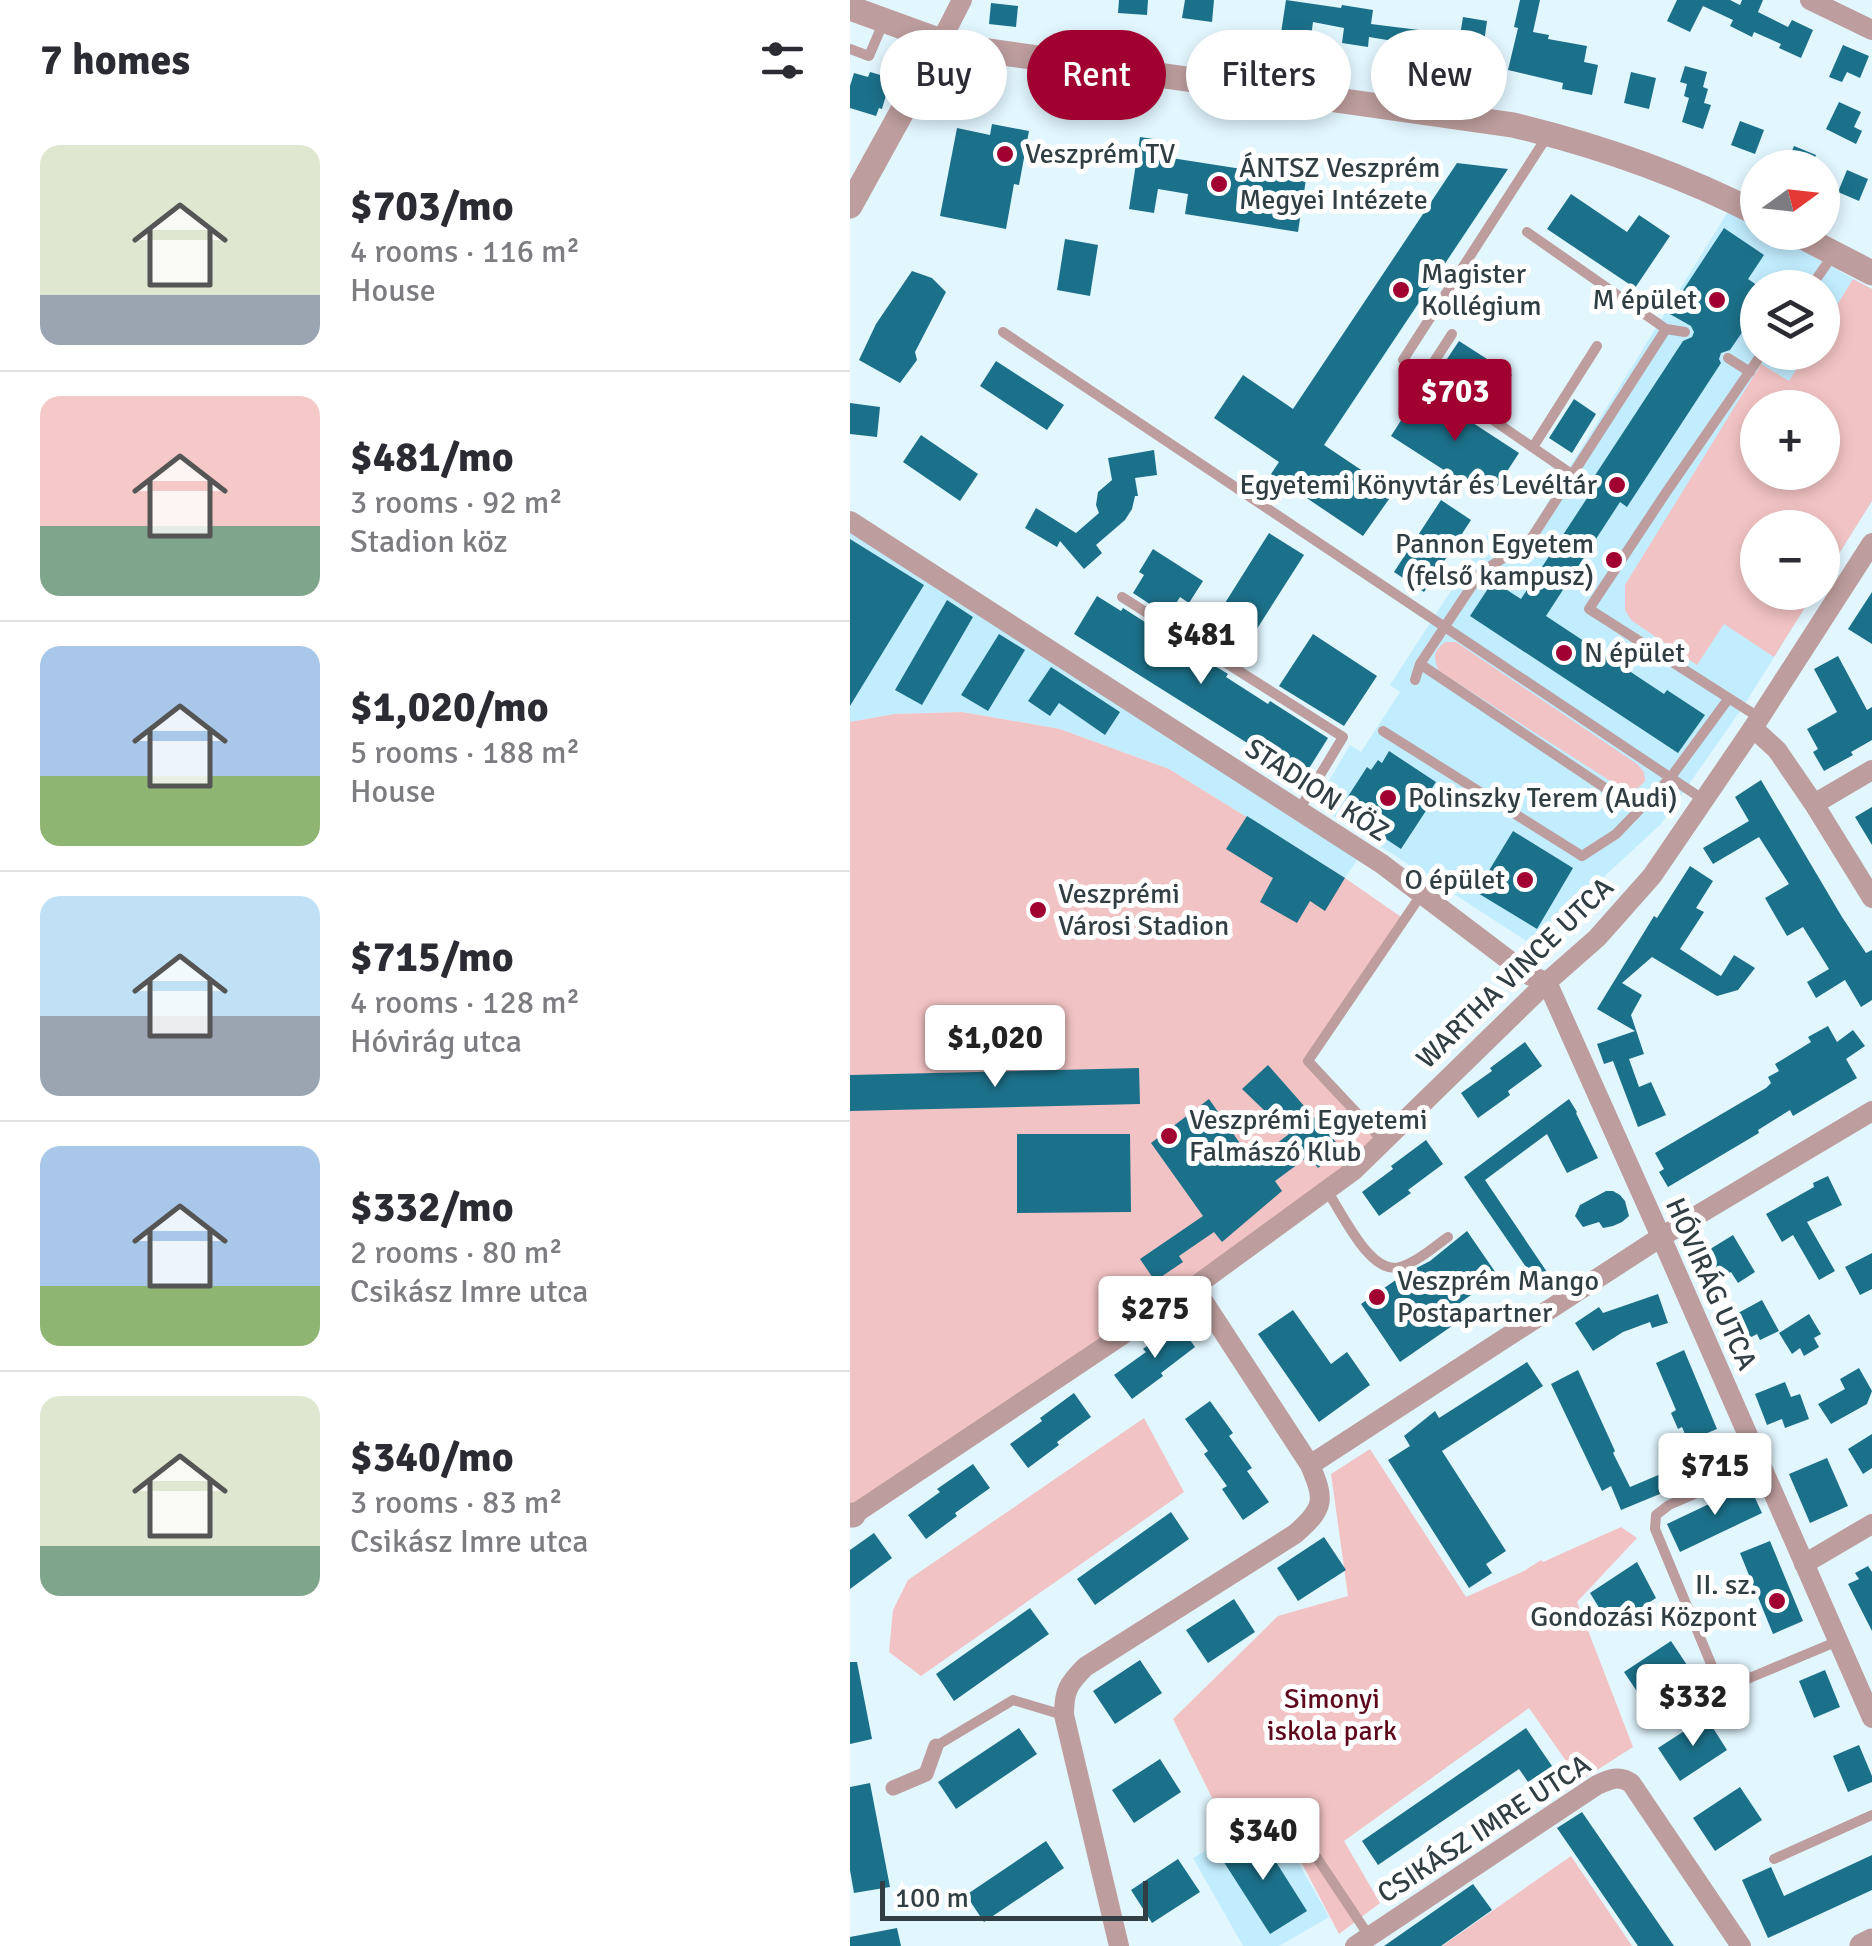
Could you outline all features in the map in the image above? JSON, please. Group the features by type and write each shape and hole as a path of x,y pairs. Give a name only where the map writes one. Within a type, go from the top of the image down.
{"street":[{"path":"947,30 962,0"},
{"path":"1810,0 1872,30"},
{"path":"850,8 911,30"},
{"path":"1007,55 1485,120 1549,134 1676,178 1740,205"},
{"path":"850,206 897,120"},
{"path":"1827,250 1872,273"},
{"name":"STADION KÖZ","path":"850,522 1382,864 1510,961 1547,982"},
{"name":"WARTHA VINCE UTCA","path":"851,1515 1276,1230 1353,1171 1597,938 1652,876 1757,723 1872,543"},
{"path":"1757,723 1814,804 1872,898"},
{"path":"1814,804 1872,770"},
{"name":"HÓVIRÁG UTCA","path":"1547,982 1872,1718"},
{"path":"1310,1465 1662,1236 1872,1112"},
{"path":"1119,1946 1064,1715 1070,1682 1084,1667 1295,1534 1314,1517 1322,1493 1310,1465 1194,1286"},
{"path":"1804,1564 1872,1524"},
{"path":"893,1788 926,1774 936,1746"},
{"name":"CSIKÁSZ IMRE UTCA","path":"1362,1941 1613,1778 1632,1783 1741,1946"},
{"path":"1862,1946 1872,1941"}],"lane":[{"path":"850,49 870,56 884,20"},
{"path":"1403,360 1549,134"},
{"path":"1526,232 1666,329 1685,332"},
{"path":"1823,270 1834,254"},
{"path":"1415,680 1443,626 1481,572 1529,542 1666,329"},
{"path":"1002,332 1704,800"},
{"path":"1452,334 1426,374 1572,474"},
{"path":"1533,448 1598,346"},
{"path":"1728,358 1750,372 1589,609 1729,698 1757,723"},
{"path":"1122,598 1344,737 1299,810"},
{"path":"1420,664 1638,810"},
{"path":"1383,731 1582,856 1616,834 1671,777 1729,698"},
{"path":"1382,1141 1308,1062 1421,895"},
{"path":"1327,1190 1370,1257 1385,1267 1398,1268 1411,1262 1448,1237"},
{"path":"1760,1466 1669,1505 1656,1515 1655,1528 1714,1671 1723,1682 1740,1682 1838,1642"},
{"path":"936,1746 1013,1700 1064,1715"},
{"path":"1774,1859 1872,1815"},
{"path":"1301,1834 1362,1941"}],"shaded area":[{"name":"Pannon Egyetem (felső kampusz)","path":"1729,210 1740,216 1740,250 1802,250 1838,270 1740,270 1740,370 1840,370 1840,271 1872,289 1872,501 1840,552 1840,510 1740,510 1740,610 1803,610 1743,707 1661,824 1531,944 1315,804 1350,745 1361,752 1400,692 1390,685 1487,535 1524,541"},
{"path":"850,521 1363,851 1345,878 1169,769 1060,729 962,712 894,714 850,722"},
{"path":"1271,1814 1329,1917 1279,1946 1243,1946 1193,1858"}],"green space":[{"path":"1853,279 1872,289 1872,501 1840,552 1840,510 1740,510 1740,610 1803,610 1774,657 1724,624 1697,665 1631,620 1625,610 1625,585 1740,398 1740,490 1840,490 1840,390 1745,390 1757,370 1771,370 1789,381 1796,370 1840,370 1840,300"},
{"path":"1446,642 1456,642 1637,764 1645,781 1629,791 1621,788 1439,671 1435,655"},
{"path":"962,712 1060,729 1169,769 1404,919 1307,1062 1384,1141 1353,1171 850,1515 850,722 894,714"},
{"path":"1144,1418 1184,1492 921,1676 889,1652 893,1610 908,1580"},
{"name":"Simonyi iskola park","path":"1370,1449 1466,1597 1621,1527 1637,1538 1577,1602 1633,1747 1580,1781 1529,1708 1344,1841 1380,1903 1339,1934 1273,1808 1228,1830 1173,1719 1278,1616 1348,1596 1331,1474"},
{"path":"1571,1856 1632,1946 1442,1946"}],"building":[{"path":"1119,0 1148,0 1147,15 1118,13"},
{"path":"1185,0 1214,0 1212,22 1182,18"},
{"path":"1286,0 1373,10 1371,24 1419,30 1371,30 1368,47 1351,44 1351,30 1344,28 1313,22 1312,30 1281,30"},
{"path":"1520,0 1540,0 1533,32 1549,35 1548,39 1587,46 1584,62 1598,65 1592,95 1562,89 1563,83 1508,70"},
{"path":"1677,0 1730,0 1740,5 1742,0 1763,0 1758,12 1788,27 1792,20 1813,30 1801,58 1779,48 1781,44 1754,32 1752,37 1730,26 1733,20 1703,6 1690,32 1667,21"},
{"path":"991,3 1018,6 1016,27 989,24"},
{"path":"1463,17 1487,21 1486,30 1461,30"},
{"path":"1843,45 1869,56 1860,78 1847,72 1842,82 1829,77"},
{"path":"1685,66 1707,72 1704,103 1711,105 1703,129 1682,122 1689,98 1684,96 1687,84 1680,82"},
{"path":"870,72 880,75 880,108 876,116 850,108 854,73 868,77"},
{"path":"1631,72 1656,78 1649,109 1624,103"},
{"path":"1839,102 1861,112 1854,127 1862,131 1856,144 1826,129"},
{"path":"1740,121 1764,130 1756,150 1731,145"},
{"path":"992,124 1029,131 1006,229 940,216 957,128 990,135"},
{"name":"ÁNTSZ Veszprém Megyei Intézete","path":"1140,137 1167,141 1165,157 1306,179 1298,232 1185,214 1188,194 1158,189 1154,213 1129,209"},
{"name":"Magister Kollégium","path":"1457,163 1508,169 1324,445 1394,492 1363,536 1271,474 1279,462 1214,418 1243,375 1293,409"},
{"path":"1847,170 1868,179 1859,201 1840,193"},
{"path":"1571,194 1627,232 1639,215 1670,236 1635,288 1547,229"},
{"path":"1724,228 1740,239 1740,250 1757,250 1764,255 1754,270 1740,270 1740,335 1730,350 1721,353 1721,363 1627,507 1620,502 1546,616 1664,694 1667,690 1705,715 1678,753 1470,616 1493,581 1521,599 1595,486 1590,483 1683,341 1692,337 1691,326 1668,313"},
{"path":"1065,239 1098,245 1090,296 1057,290"},
{"path":"912,271 932,278 946,292 915,352 917,360 900,383 859,360 876,324"},
{"path":"1459,341 1512,375 1494,403 1441,368"},
{"path":"996,361 1064,405 1047,430 980,386"},
{"path":"1421,389 1519,453 1489,499 1391,436"},
{"path":"1574,399 1596,414 1572,453 1549,438"},
{"path":"850,403 880,407 877,437 850,434"},
{"path":"921,435 978,474 960,501 903,462"},
{"path":"1154,450 1157,475 1135,478 1138,496 1132,509 1096,545 1102,553 1084,569 1060,541 1057,547 1025,528 1036,508 1076,533 1099,513 1098,492 1112,480 1108,458"},
{"path":"1441,500 1471,520 1424,592 1394,572"},
{"path":"1269,533 1304,555 1237,660 1203,638"},
{"path":"850,539 924,585 850,706"},
{"path":"1153,549 1203,581 1189,603 1180,597 1168,616 1133,593 1144,575 1139,572"},
{"path":"1872,592 1872,644 1848,629"},
{"path":"1097,596 1121,611 1123,608 1159,631 1157,634 1328,738 1303,778 1074,634"},
{"path":"947,600 973,617 922,705 895,690"},
{"path":"999,634 1025,650 988,711 961,695"},
{"path":"1313,634 1377,676 1344,726 1279,686"},
{"path":"1838,656 1867,710 1872,707 1872,740 1824,771 1813,752 1818,749 1807,729 1837,712 1814,669"},
{"path":"1051,667 1120,712 1105,735 1059,703 1050,716 1028,701"},
{"name":"Polinszky Terem (Audi)","path":"1389,751 1436,782 1427,796 1433,800 1401,849 1380,835 1385,827 1345,801 1367,767 1371,770 1378,760 1382,763"},
{"path":"1761,780 1842,917 1866,953 1872,950 1872,1000 1861,1007 1845,980 1816,998 1807,982 1829,969 1803,927 1787,936 1765,898 1789,884 1759,837 1713,864 1703,848 1749,821 1735,797"},
{"path":"1872,807 1872,845 1855,817"},
{"path":"1247,816 1345,878 1325,911 1310,901 1297,923 1260,902 1273,878 1226,849"},
{"name":"O épület","path":"1513,831 1573,868 1537,929 1476,892"},
{"path":"1690,866 1713,881 1696,908 1704,912 1680,949 1721,976 1734,955 1755,968 1738,990 1717,996 1652,957 1622,983 1642,995 1631,1015 1644,1054 1629,1059 1639,1087 1651,1082 1666,1115 1638,1127 1613,1061 1604,1064 1597,1044 1635,1031 1597,1009"},
{"path":"1828,1026 1837,1042 1853,1030 1865,1046 1846,1059 1857,1078 1793,1116 1790,1110 1668,1187 1659,1172 1664,1169 1655,1153 1766,1088 1771,1083 1768,1077 1779,1071 1775,1064 1811,1042 1808,1037"},
{"path":"1525,1042 1542,1066 1478,1118 1461,1093"},
{"path":"1268,1065 1342,1149 1318,1168 1309,1156 1275,1181 1282,1191 1222,1242 1214,1232 1179,1256 1183,1262 1155,1281 1140,1259 1203,1216 1151,1143 1209,1099 1253,1162 1289,1134 1242,1089"},
{"path":"1139,1068 1140,1104 850,1111 850,1075"},
{"path":"1569,1099 1598,1158 1567,1173 1547,1134 1485,1180 1549,1275 1537,1283 1464,1177"},
{"path":"1017,1134 1130,1134 1131,1212 1017,1213"},
{"path":"1426,1140 1443,1164 1379,1216 1362,1192"},
{"path":"1828,1176 1842,1205 1807,1222 1835,1271 1819,1280 1793,1235 1782,1242 1766,1214"},
{"path":"1606,1191 1620,1195 1629,1216 1613,1226 1603,1228 1599,1222 1583,1227 1575,1216 1580,1205"},
{"path":"1467,1231 1498,1276 1457,1305 1465,1317 1400,1362 1361,1304 1430,1261"},
{"path":"1733,1235 1755,1272 1738,1283 1731,1272 1710,1285 1694,1259"},
{"path":"1872,1253 1872,1289 1860,1295 1845,1267"},
{"path":"1658,1294 1668,1323 1652,1328 1650,1322 1623,1332 1593,1351 1575,1323 1599,1307 1603,1313"},
{"path":"1762,1300 1779,1331 1760,1340 1757,1334 1742,1342 1729,1318"},
{"path":"1293,1310 1331,1364 1347,1352 1370,1385 1319,1422 1258,1334"},
{"path":"1809,1314 1821,1334 1814,1338 1819,1347 1804,1356 1800,1348 1792,1354 1779,1333"},
{"path":"1178,1323 1195,1347 1132,1399 1114,1375"},
{"path":"1684,1350 1717,1429 1688,1441 1671,1413 1676,1410 1656,1363"},
{"path":"1527,1362 1543,1386 1442,1451 1506,1551 1486,1564 1492,1573 1469,1588 1388,1460 1410,1446 1404,1436 1435,1411 1439,1418"},
{"path":"1859,1368 1872,1391 1867,1404 1831,1424 1818,1404 1845,1389 1840,1379"},
{"path":"1578,1370 1630,1487 1706,1455 1713,1472 1621,1510 1611,1486 1602,1491 1551,1384"},
{"path":"1785,1382 1791,1397 1800,1394 1809,1419 1785,1428 1782,1419 1767,1425 1755,1394"},
{"path":"1074,1393 1091,1417 1028,1468 1010,1444"},
{"path":"1210,1401 1233,1433 1229,1436 1252,1468 1247,1471 1269,1502 1243,1520 1222,1489 1227,1486 1204,1454 1208,1451 1185,1419"},
{"path":"1872,1434 1872,1468 1863,1474 1848,1449"},
{"path":"1827,1458 1848,1506 1810,1523 1789,1474"},
{"path":"973,1464 990,1488 926,1539 908,1515"},
{"path":"1749,1485 1762,1513 1680,1552 1667,1524"},
{"path":"1171,1512 1189,1539 1095,1605 1077,1579"},
{"path":"874,1533 892,1558 850,1589 850,1550"},
{"path":"1324,1537 1346,1570 1298,1601 1277,1568"},
{"name":"II. sz. Gondozási Központ","path":"1770,1541 1803,1621 1773,1634 1740,1553"},
{"path":"1637,1562 1656,1598 1611,1627 1590,1593"},
{"path":"1868,1566 1872,1572 1872,1631 1848,1584 1859,1579 1855,1573"},
{"path":"1234,1599 1255,1632 1208,1663 1186,1630"},
{"path":"1030,1608 1049,1634 954,1701 936,1674"},
{"path":"1671,1641 1693,1674 1646,1705 1624,1672"},
{"path":"1140,1660 1162,1693 1115,1724 1093,1691"},
{"path":"850,1662 857,1662 872,1739 850,1744"},
{"path":"1825,1670 1840,1707 1814,1718 1799,1681"},
{"path":"1706,1717 1727,1750 1680,1781 1658,1748"},
{"path":"1019,1728 1037,1754 956,1809 938,1782"},
{"path":"1526,1728 1552,1766 1528,1782 1519,1769 1378,1865 1362,1841"},
{"path":"1859,1745 1872,1782 1848,1792 1833,1756"},
{"path":"1160,1759 1181,1792 1134,1823 1112,1790"},
{"path":"870,1783 890,1887 854,1893 850,1870 850,1787"},
{"path":"1740,1787 1762,1820 1715,1851 1693,1818"},
{"path":"1582,1812 1674,1946 1638,1946 1557,1828"},
{"path":"1257,1832 1307,1911 1270,1934 1220,1856"},
{"path":"1046,1841 1064,1868 984,1922 966,1895"},
{"path":"1872,1855 1872,1890 1768,1938 1742,1880 1771,1867 1784,1896"},
{"path":"1178,1859 1200,1892 1152,1923 1131,1890"},
{"path":"1473,1884 1492,1910 1441,1946 1384,1946"},
{"path":"897,1928 901,1946 850,1946 850,1937"}],"place":[{"name":"Veszprém TV","path":"1005,154"},
{"name":"ÁNTSZ Veszprém Megyei Intézete","path":"1219,184"},
{"name":"Magister Kollégium","path":"1401,290"},
{"name":"M épület","path":"1717,300"},
{"name":"Egyetemi Könyvtár és Levéltár","path":"1617,485"},
{"name":"Pannon Egyetem (felső kampusz)","path":"1614,560"},
{"name":"N épület","path":"1564,653"},
{"name":"Polinszky Terem (Audi)","path":"1388,798"},
{"name":"O épület","path":"1525,880"},
{"name":"Veszprémi Városi Stadion","path":"1038,910"},
{"name":"Veszprémi Egyetemi Falmászó Klub","path":"1169,1136"},
{"name":"Veszprém Mango Postapartner","path":"1377,1297"},
{"name":"II. sz. Gondozási Központ","path":"1777,1601"}]}
